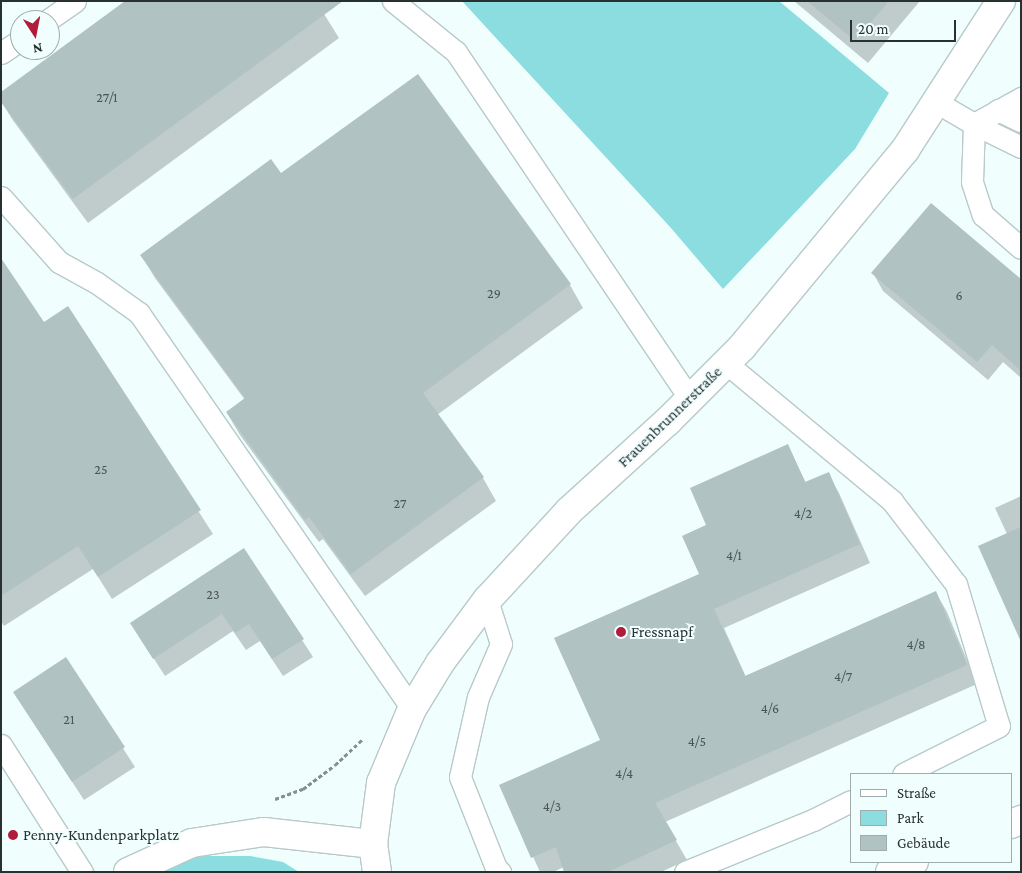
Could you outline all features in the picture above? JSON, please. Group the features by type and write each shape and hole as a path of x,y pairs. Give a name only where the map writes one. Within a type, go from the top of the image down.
{"street":[{"name":"Frauenbrunnerstraße","path":"377,872 373,844 381,783 412,709 440,663 487,600 569,510 690,399 726,363 778,303 905,150 1001,1"},
{"path":"128,872 192,843 264,832 373,844"},
{"path":"890,872 912,863"}],"lane":[{"path":"60,12 75,1"},
{"path":"393,1 456,52 690,399"},
{"path":"974,124 1021,98"},
{"path":"936,102 974,124 1021,147"},
{"path":"998,110 1021,121"},
{"path":"974,124 972,182 983,214 1021,248"},
{"path":"1,197 59,262 97,283 139,313 412,709"},
{"path":"726,363 892,501 956,584 999,726 905,773"},
{"path":"487,600 501,644 478,697 460,777 496,868 500,872"},
{"path":"1,745 82,872"},
{"path":"686,872 813,820 850,802"}],"path":[{"path":"264,832 270,801 303,789 335,766 368,734"}],"green space":[{"path":"462,1 779,1 889,93 855,149 723,289 671,228"},
{"path":"201,856 250,856 283,862 299,872 158,872"}],"building":[{"path":"125,1 343,1 73,199 1,102 1,92 45,60 60,60 60,49"},
{"path":"807,1 889,1 855,41"},
{"path":"418,74 571,284 423,393 484,477 351,574 309,517 305,520 226,412 245,398 140,255 271,159 281,173"},
{"path":"931,203 1021,279 1021,371 992,345 977,362 871,273"},
{"path":"1,258 44,322 68,306 201,510 98,577 78,546 1,596"},
{"path":"788,444 805,482 829,472 860,544 714,609 745,676 936,591 967,665 655,803 677,840 608,872 564,872 556,847 531,858 499,785 600,740 554,638 699,574 682,536 706,525 690,488"},
{"path":"1021,527 1021,642 978,546"},
{"path":"244,548 304,639 272,659 249,624 235,633 222,614 153,659 130,623"},
{"path":"66,657 125,747 72,782 13,692"}],"place":[{"name":"Fressnapf","path":"621,632"},
{"name":"Penny-Kundenparkplatz","path":"13,835"}]}
